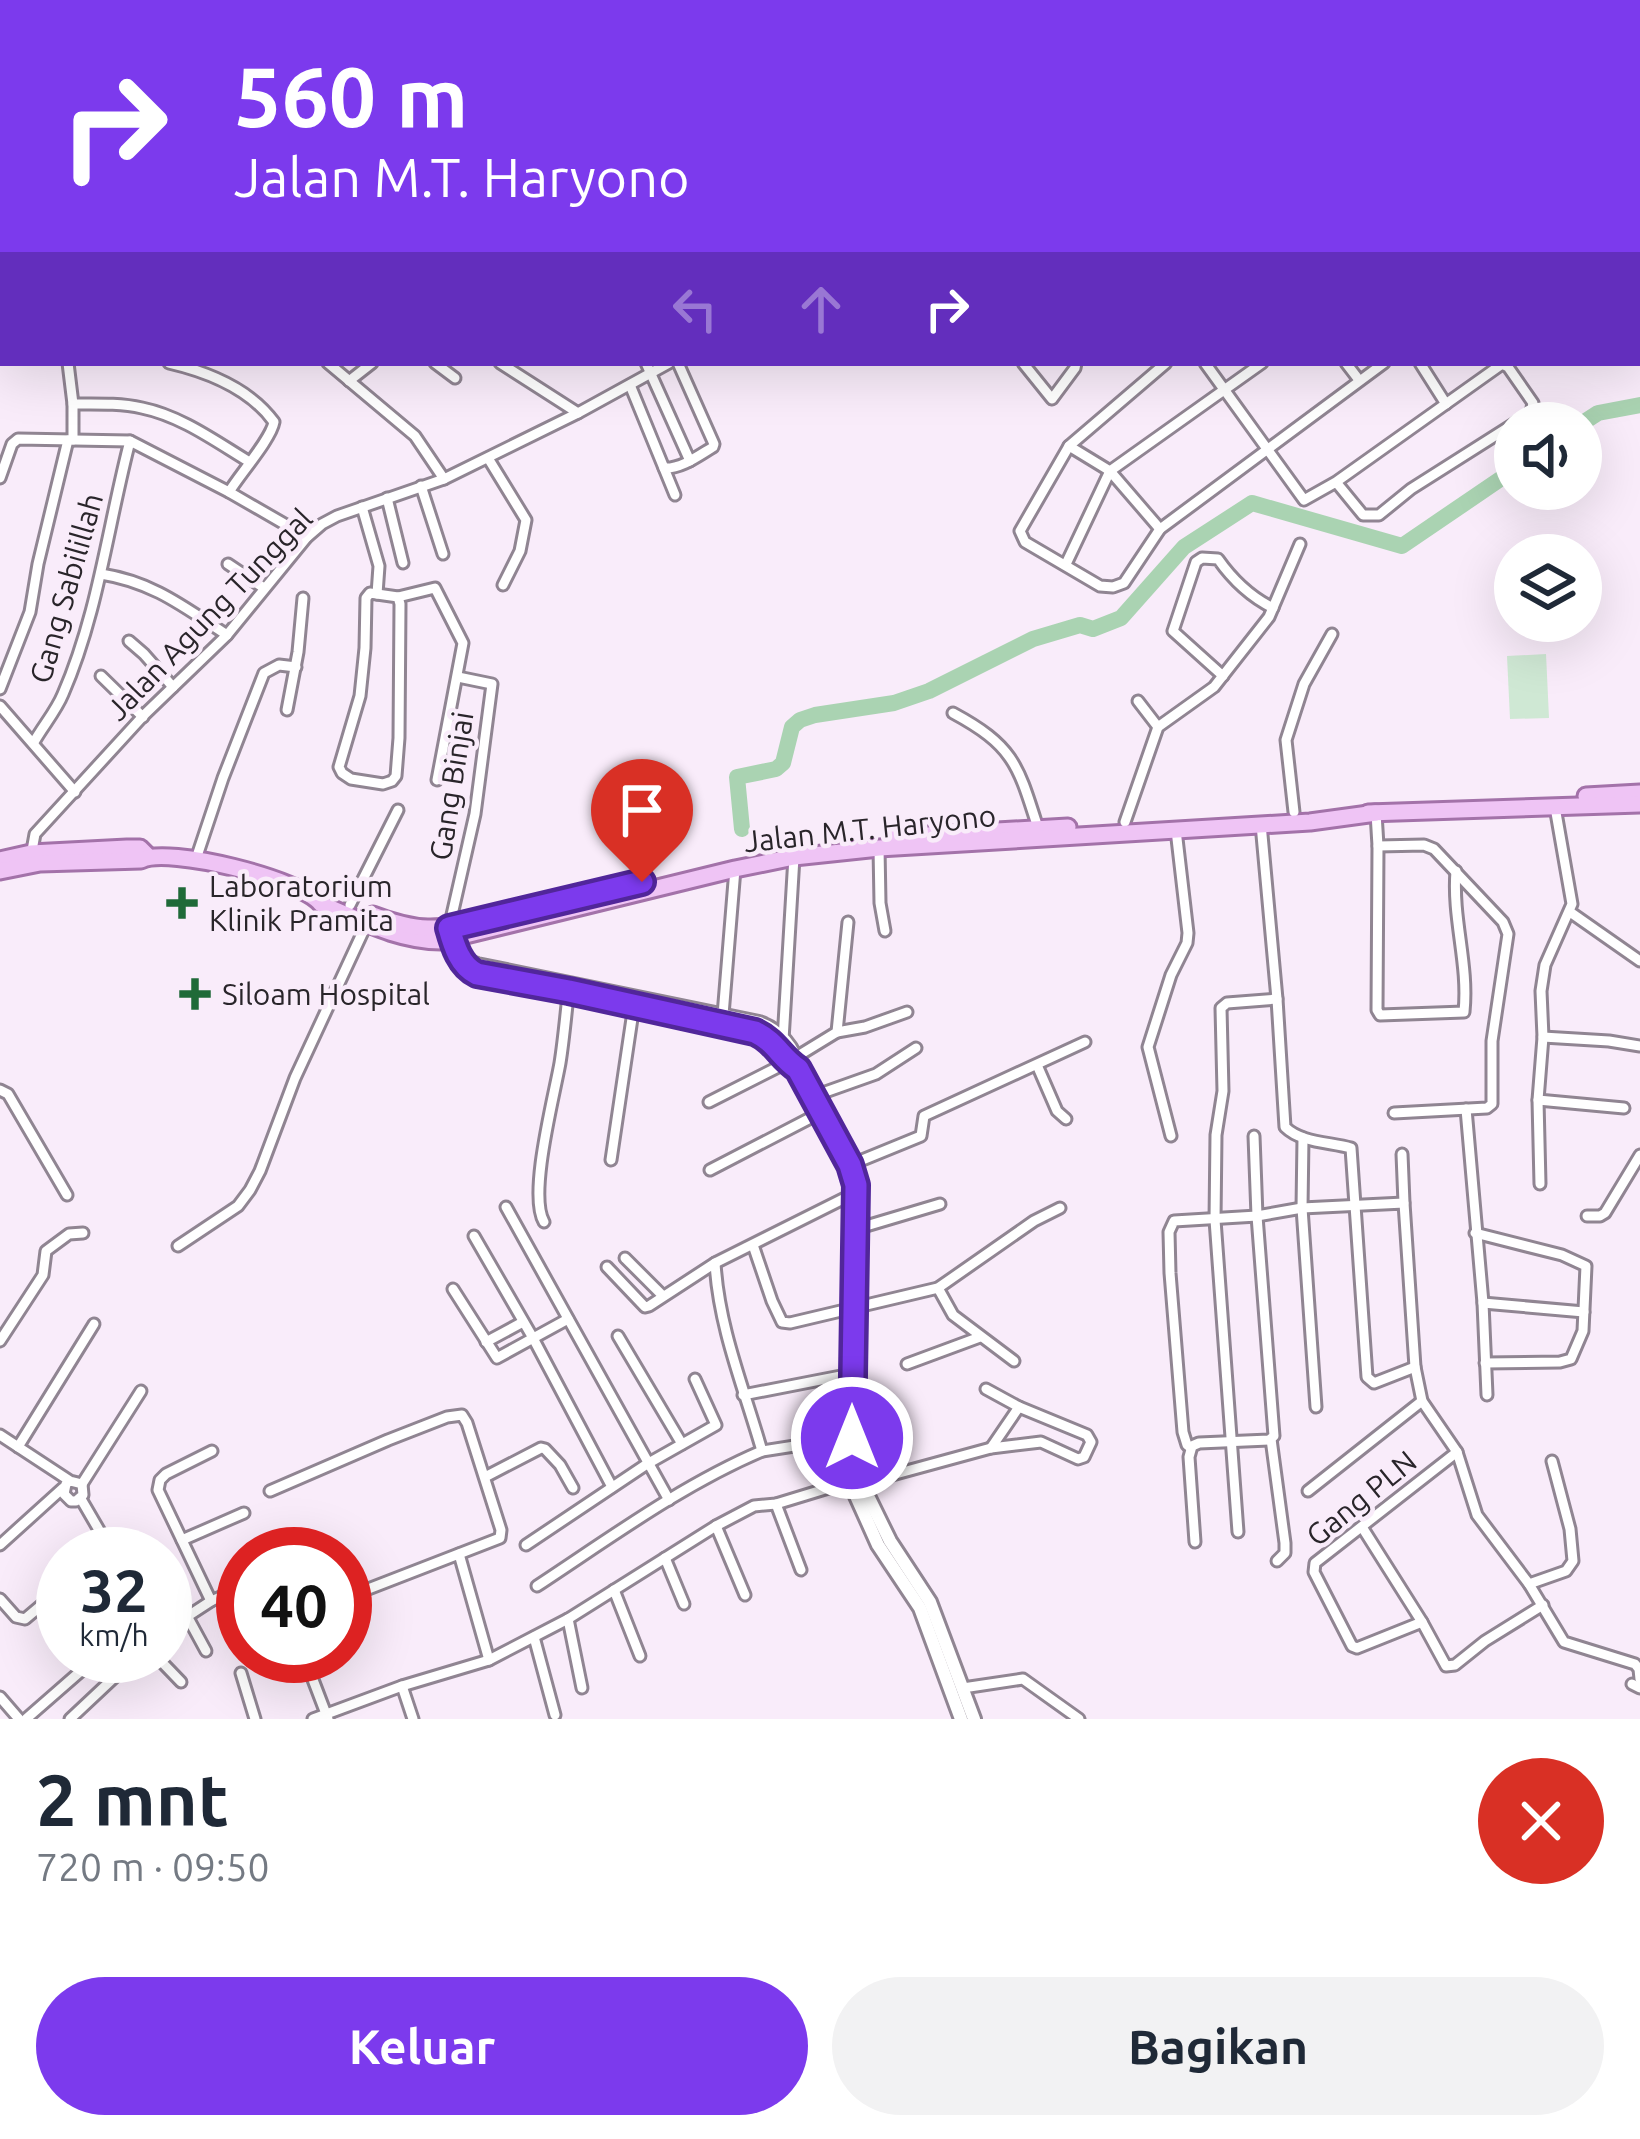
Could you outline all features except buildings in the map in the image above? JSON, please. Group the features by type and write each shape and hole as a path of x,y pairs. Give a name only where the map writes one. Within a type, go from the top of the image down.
{"main road":[{"name":"Jalan M.T. Haryono","path":"1525,806 1541,799 1640,793"},
{"name":"Jalan M.T. Haryono","path":"0,860 196,859 275,879 316,897 321,904 409,939 451,934 802,846 1294,812 1640,804"},
{"name":"Jalan M.T. Haryono","path":"741,865 879,848 1310,822 1376,813"},
{"name":"Jalan M.T. Haryono","path":"0,872 30,859"},
{"name":"Jalan M.T. Haryono","path":"316,897 324,894 407,928 451,934"}],"street":[{"path":"0,689 30,612 71,440 74,404 68,366"},
{"path":"178,366 227,382 269,415 274,428 229,492"},
{"path":"332,366 415,436 444,479"},
{"path":"349,381 368,366"},
{"path":"439,366 455,378"},
{"path":"505,366 578,413"},
{"path":"664,468 690,461 714,444 679,366"},
{"path":"1025,366 1052,399 1075,366"},
{"path":"1162,366 1069,446 1020,531 1024,542 1100,586 1124,583 1160,529 1380,366"},
{"path":"1207,366 1305,500 1502,366"},
{"path":"1066,564 1110,471 1258,366"},
{"path":"1348,366 1359,380"},
{"path":"1422,366 1446,404"},
{"path":"1336,482 1364,515 1379,515 1531,412 1532,404 1508,366"},
{"path":"650,368 690,461"},
{"name":"Jalan Agung Tunggal","path":"30,859 35,834 227,635 322,524 444,479 630,385 650,368"},
{"path":"630,385 675,495"},
{"path":"74,404 144,408 177,420 248,461"},
{"path":"0,478 18,439 130,441 307,537"},
{"name":"Gang Sabilillah","path":"34,742 62,697 101,574 130,441"},
{"path":"1069,446 1110,471 1160,529"},
{"path":"488,458 526,520 520,550 503,585"},
{"path":"421,486 442,554"},
{"path":"387,498 403,562"},
{"path":"362,507 379,566 377,594"},
{"path":"1126,822 1157,728 1223,676 1269,617 1300,544"},
{"path":"1223,676 1174,632 1196,562 1219,559 1235,580 1273,608"},
{"path":"228,564 264,588"},
{"path":"101,574 161,592 227,635"},
{"path":"398,597 396,776 383,784 351,778 340,767 360,696 366,598 368,594 398,597 430,587 438,592 463,643 437,780"},
{"path":"287,710 303,598"},
{"path":"1294,812 1286,740 1304,684 1332,634"},
{"path":"129,640 173,688"},
{"path":"196,859 264,673 279,665 296,667"},
{"path":"101,676 143,717"},
{"name":"Gang Binjai","path":"451,934 475,814 492,684 458,677"},
{"path":"1138,700 1157,728"},
{"path":"0,706 75,792"},
{"path":"953,713 1001,744 1013,759 1038,828"},
{"path":"1540,1184 1541,991 1545,965 1572,904 1555,807"},
{"path":"350,905 398,810"},
{"path":"1376,813 1380,1015 1464,1012 1456,872"},
{"path":"1261,824 1285,1127 1303,1138 1351,1148 1367,1377 1374,1383 1415,1367"},
{"path":"1171,1136 1148,1047 1171,975 1187,943 1176,830"},
{"path":"1378,846 1428,846 1504,922 1508,934 1492,1041 1494,1100 1489,1107 1394,1113"},
{"path":"879,848 885,931"},
{"path":"783,1040 794,857"},
{"path":"723,1020 741,865"},
{"path":"1570,912 1640,961"},
{"path":"834,1033 848,922"},
{"path":"178,1246 238,1206 250,1190 295,1078 367,923"},
{"path":"451,934 461,958 477,965 723,1020 772,1041 794,1062"},
{"path":"570,986 634,1005 771,1028 783,1040 814,1096 850,1165 857,1192 851,1375 856,1496 878,1545 920,1608 961,1719"},
{"path":"544,1222 538,1208 544,1150 570,986"},
{"path":"1238,1532 1215,1220 1221,1008 1227,1003 1277,999"},
{"path":"611,1160 634,1005"},
{"path":"709,1102 794,1062 834,1033 907,1012"},
{"path":"1543,1037 1640,1046"},
{"path":"850,1165 919,1137 924,1117 1085,1042"},
{"path":"814,1096 876,1074 916,1048"},
{"path":"1037,1064 1057,1111 1066,1119"},
{"path":"0,1090 8,1094 68,1196"},
{"path":"1538,1100 1624,1108"},
{"path":"1466,1109 1487,1395"},
{"path":"710,1170 822,1112"},
{"path":"1254,1136 1271,1439 1285,1543 1285,1553 1277,1561"},
{"path":"1303,1138 1302,1208 1316,1407"},
{"name":"Gang PLN","path":"1402,1154 1415,1367 1423,1401 1456,1452 1314,1567 1315,1578 1352,1646 1422,1622"},
{"path":"1586,1216 1605,1213 1640,1154"},
{"path":"607,1268 644,1307 715,1263 857,1192"},
{"path":"1191,1448 1184,1432 1168,1232 1174,1221 1404,1202"},
{"path":"856,1229 940,1204"},
{"path":"506,1207 669,1500"},
{"path":"754,1245 772,1301 786,1323 938,1288 1060,1208"},
{"path":"0,1341 43,1275 46,1251 69,1234 83,1233"},
{"path":"1475,1233 1584,1263 1586,1268 1582,1331 1571,1359 1485,1363"},
{"path":"474,1236 612,1487"},
{"path":"626,1258 663,1296"},
{"path":"715,1263 717,1299 762,1451"},
{"path":"938,1288 953,1315 1014,1361"},
{"path":"453,1289 499,1358 568,1318"},
{"path":"1483,1303 1584,1312"},
{"path":"486,1342 523,1322"},
{"path":"18,1447 94,1324"},
{"path":"618,1336 682,1444"},
{"path":"908,1364 980,1337"},
{"path":"742,1395 851,1375"},
{"path":"526,1544 716,1423 695,1379"},
{"path":"313,1719 489,1660 568,1619 754,1506 991,1448 1041,1442 1078,1459 1084,1457 1088,1435 986,1389"},
{"path":"0,1545 72,1484 141,1391"},
{"path":"1308,1491 1423,1401"},
{"path":"991,1448 1019,1407"},
{"path":"270,1491 388,1440 462,1415 502,1534 497,1541 372,1588"},
{"path":"1041,1442 1051,1420"},
{"path":"0,1435 84,1491 81,1499 95,1527"},
{"path":"537,1586 734,1463 762,1451 852,1438"},
{"path":"1196,1542 1191,1448 1198,1443 1271,1439"},
{"path":"485,1477 541,1448 560,1465 573,1488"},
{"path":"176,1527 158,1490 160,1480 212,1451"},
{"path":"1456,1452 1477,1515 1529,1584 1564,1642 1635,1664 1637,1684"},
{"path":"1529,1584 1566,1571 1574,1561 1552,1461"},
{"path":"859,1482 930,1602 974,1719"},
{"path":"72,1484 66,1498 81,1499"},
{"path":"776,1504 801,1570"},
{"path":"192,1536 244,1514"},
{"path":"716,1526 745,1595"},
{"path":"1361,1526 1446,1666 1455,1665 1543,1605"},
{"path":"459,1554 489,1660"},
{"path":"665,1558 684,1604"},
{"path":"192,1560 212,1601"},
{"path":"614,1590 640,1656"},
{"path":"0,1599 16,1618 25,1619 36,1610"},
{"path":"192,1613 216,1599"},
{"path":"568,1619 582,1688"},
{"path":"192,1625 206,1651"},
{"path":"534,1637 555,1714"},
{"path":"963,1688 1023,1679 1079,1719"},
{"path":"0,1697 23,1719 66,1683"},
{"path":"76,1717 110,1683"},
{"path":"244,1683 256,1719"},
{"path":"314,1683 327,1716"},
{"path":"402,1686 413,1719"}],"green space":[{"path":"1546,654 1549,718 1510,719 1507,656"}],"waterway":[{"path":"1602,412 1640,405"},
{"path":"742,829 737,777 776,769 783,763 792,727 800,720 894,703 929,691 1033,639 1080,625 1093,629 1121,618 1184,547 1252,503 1402,546 1494,483"}],"place":[{"name":"Laboratorium Klinik Pramita","path":"182,903"},
{"name":"Siloam Hospital","path":"195,994"}],"route":[{"path":"642,882 449,928 455,949 477,974 755,1032 772,1041 798,1069 856,1185 852,1438"}]}
